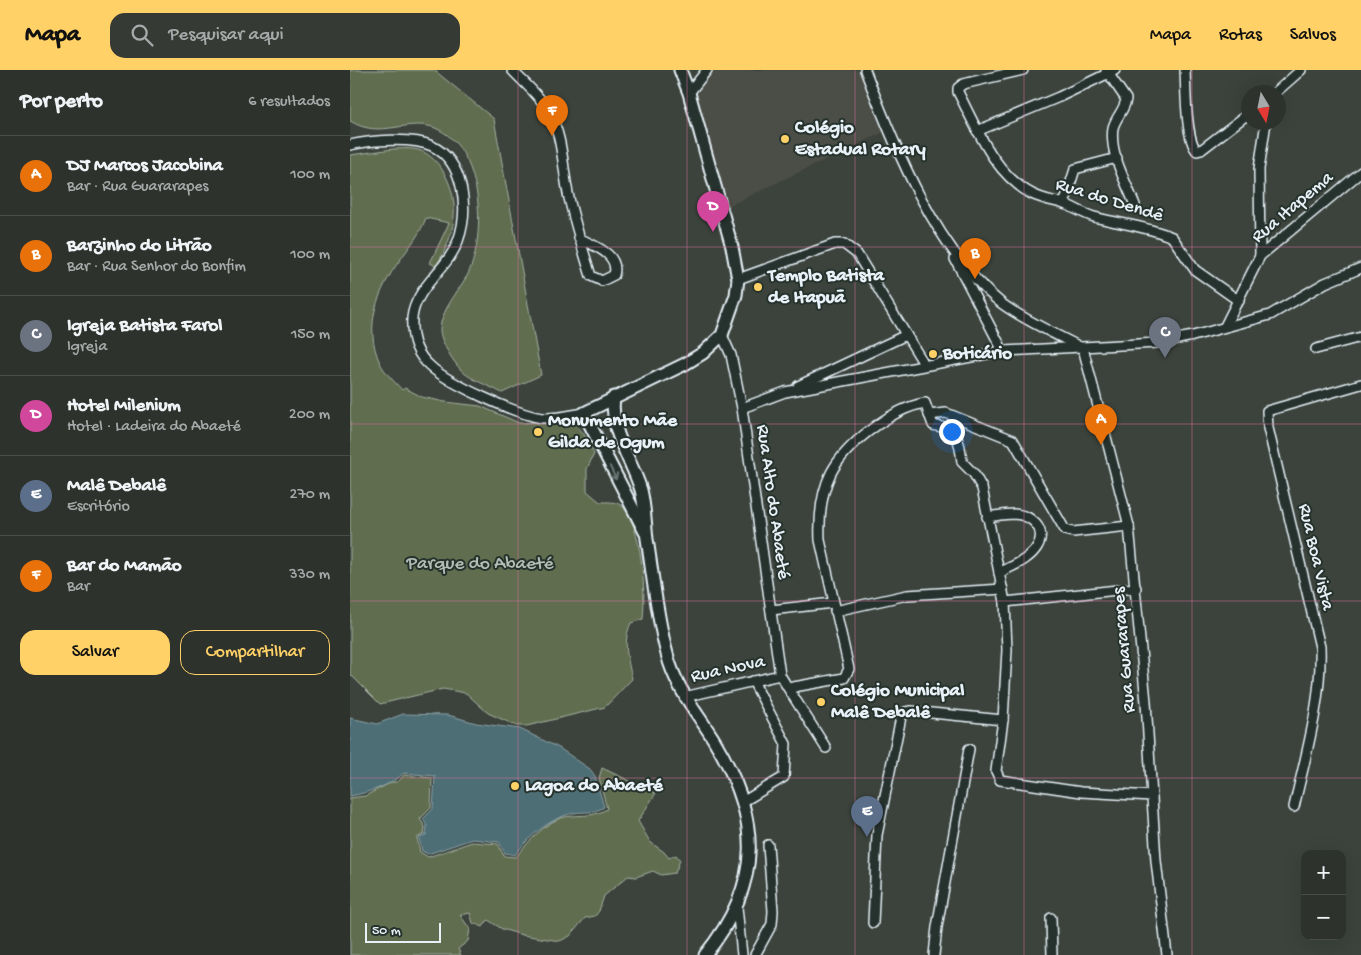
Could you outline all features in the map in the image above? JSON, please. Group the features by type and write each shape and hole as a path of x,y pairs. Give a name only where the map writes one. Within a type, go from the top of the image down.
{"street":[{"path":"351,144 417,141 432,146 445,156 455,170 460,183 463,212 458,240 450,258 431,280 417,302 412,316 412,334 417,350 429,365 441,375 512,411 545,418 584,414 614,397 685,364 703,353 722,335 732,309 738,279 726,222 689,93 680,70"},
{"path":"689,93 707,70"},
{"path":"864,70 891,139 1003,351"},
{"name":"Rua do Dendê","path":"1023,70 963,84 958,88 958,92 977,131 994,159 1014,181 1032,194 1055,203 1064,204 1095,218 1172,237 1195,270 1239,301"},
{"path":"1186,70 1186,98 1192,144 1197,150 1201,150 1241,119"},
{"path":"1284,85 1302,70"},
{"path":"977,131 1060,97 1109,71 1125,97 1125,104 1114,125 1112,134 1117,158 1135,205"},
{"path":"517,72 540,98 556,127 561,143 569,197 579,238 591,276 602,280 614,275 615,262 610,256 579,238"},
{"path":"1260,256 1259,169 1265,130"},
{"path":"1064,204 1075,169 1117,158"},
{"name":"Rua Itapema","path":"1225,326 1260,256 1361,172"},
{"path":"738,279 835,244 844,244 856,254 924,364"},
{"path":"951,250 1000,302 1026,320 1083,348"},
{"path":"785,392 924,364 1003,351 1158,343 1270,315 1325,283 1361,268"},
{"name":"Rua Alto do Abaeté","path":"722,335 731,355 742,408 780,675"},
{"path":"742,408 785,392 906,335"},
{"path":"1316,349 1361,338"},
{"name":"Rua Guararapes","path":"1083,348 1129,526 1136,588 1156,861 1167,955"},
{"name":"Rua Boa Vista","path":"1294,807 1317,702 1321,675 1320,647 1268,428 1266,412 1361,384"},
{"path":"614,397 612,412 615,427 640,488 645,508 647,536 667,654 684,696 732,773 744,801 749,850 748,867 737,908 722,934 705,955"},
{"name":"Rua Nova","path":"684,696 780,675 788,688 838,679 847,674 849,669 820,540 819,519 822,499 831,473 846,452 887,419 917,405 926,405 929,415"},
{"path":"1129,526 1068,532 1013,440 946,413 929,415 933,425 944,426 958,440 962,462 974,474 982,488 1003,589 1007,650 1003,720 996,771 1000,780 1081,792 1152,796"},
{"path":"584,414 624,497 647,536"},
{"path":"624,497 640,488"},
{"path":"987,517 1015,514 1036,523 1040,532 1038,547 1030,555 999,572"},
{"path":"1005,602 1136,588"},
{"path":"771,610 834,607 907,595 1003,589"},
{"path":"744,801 784,777 787,747 753,681"},
{"path":"788,688 826,748"},
{"path":"872,922 877,835 901,717 904,713 911,711 1003,720"},
{"path":"934,955 937,927 969,749"},
{"path":"755,955 772,924 773,911 768,845"},
{"path":"737,908 742,955"},
{"path":"1051,918 1052,955"}],"shaded area":[{"name":"Colégio Estadual Rotary","path":"707,70 865,70 888,130 722,209 689,93"}],"green space":[{"path":"350,70 434,70 494,119 541,375 502,393 466,374 445,347 440,331 443,317 468,274 478,237 477,193 472,172 463,153 451,138 435,128 417,125 373,129 350,121"},
{"name":"Parque do Abaeté","path":"393,149 418,150 427,154 438,163 453,195 454,219 448,243 436,266 430,263 449,223 426,218 418,235 385,284 375,309 373,322 375,349 382,367 402,390 405,388 422,397 480,406 519,423 569,421 574,423 584,435 594,454 587,469 587,491 600,502 620,504 629,515 634,528 643,577 643,619 631,623 628,630 626,644 632,679 605,707 527,726 517,726 488,713 466,693 443,689 380,704 350,674 350,155"},
{"path":"602,768 656,793 638,821 650,842 669,858 676,855 680,860 675,873 661,875 653,871 636,877 628,876 604,896 599,911 595,916 585,918 570,936 560,941 522,935 502,929 488,920 483,927 473,923 470,913 460,915 470,929 468,941 458,949 461,955 350,955 350,798 365,796 392,782 398,782 404,775 432,778 431,808 420,819 425,827 424,834 417,838 420,852 428,857 472,842 498,844 504,856 516,857 536,834 549,824 561,818 590,815 607,809 599,778"}],"water":[{"name":"Lagoa do Abaeté","path":"403,714 448,715 476,723 520,729 559,748 590,769 595,776 604,807 596,811 565,815 548,823 533,835 515,855 505,853 499,842 472,839 428,854 422,851 419,838 426,835 427,826 423,819 433,809 435,776 404,773 379,788 350,796 350,718 377,724"}],"place":[{"name":"Bar do Mamão","path":"552,136"},
{"name":"Colégio Estadual Rotary","path":"785,139"},
{"name":"Hotel Milenium","path":"713,232"},
{"name":"Barzinho do Litrão","path":"975,279"},
{"name":"Templo Batista de Itapuã","path":"758,287"},
{"name":"Boticário","path":"933,354"},
{"name":"Igreja Batista Farol","path":"1165,358"},
{"name":"Monumento Mãe Gilda de Ogum","path":"538,432"},
{"name":"DJ Marcos Jacobina","path":"1101,445"},
{"name":"Colégio Municipal Malê Debalê","path":"821,702"},
{"name":"Lagoa do Abaeté","path":"515,786"},
{"name":"Malê Debalê","path":"867,837"}]}
